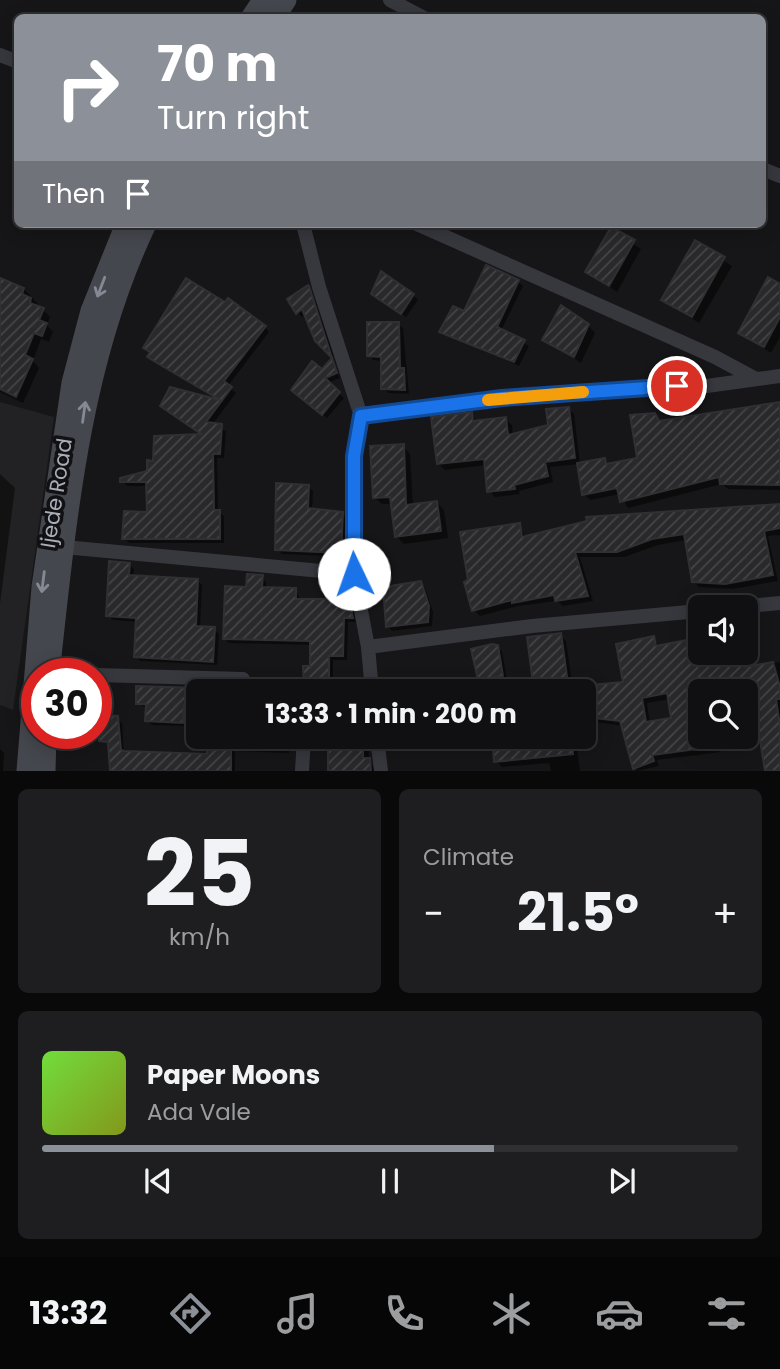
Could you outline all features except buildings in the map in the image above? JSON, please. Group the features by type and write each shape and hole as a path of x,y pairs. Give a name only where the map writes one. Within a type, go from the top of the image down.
{"main road":[{"name":"Ijede Road","path":"27,771 42,587 72,383 92,311 124,228"},
{"name":"Ijede Road","path":"51,658 87,391 106,321 144,228"},
{"path":"45,771 46,749"}],"street":[{"path":"390,0 416,14"},
{"path":"304,228 319,287 361,416 354,456 354,574 368,647 371,679"},
{"path":"426,228 715,357 756,379"},
{"path":"361,416 502,398 677,386 692,388 780,376"},
{"path":"64,547 354,574"},
{"path":"758,605 780,603"},
{"path":"368,647 532,626 688,612"},
{"path":"112,675 243,679"},
{"path":"303,771 304,749"},
{"path":"379,749 382,771"}],"shaded area":[{"path":"0,402 54,417 13,710 0,705"}],"slow traffic":[{"path":"488,400 583,392"}],"route":[{"path":"354,574 354,456 361,416 502,398 677,386"}]}
